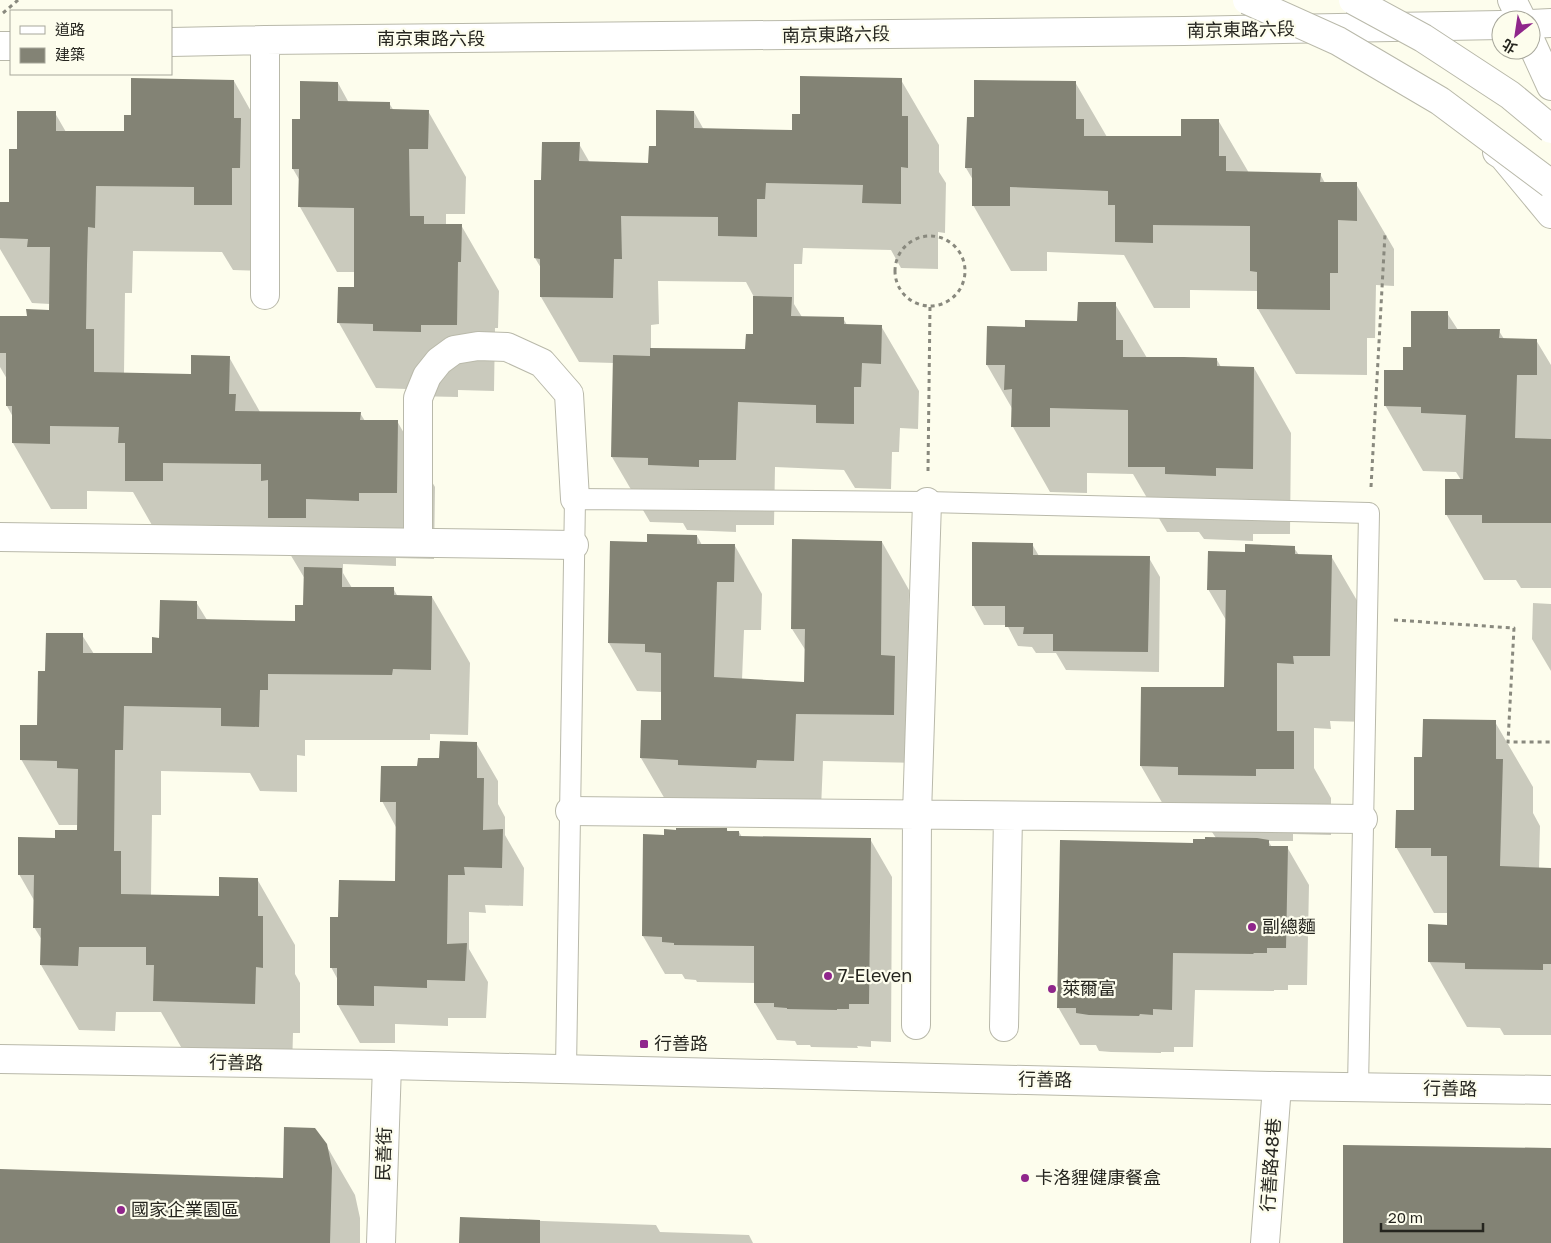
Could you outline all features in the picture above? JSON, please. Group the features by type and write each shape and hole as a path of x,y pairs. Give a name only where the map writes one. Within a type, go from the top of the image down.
{"main road":[{"path":"1247,0 1338,41 1440,101 1551,184"},
{"path":"1353,0 1431,43 1510,95 1551,129"},
{"name":"南京東路六段","path":"172,42 1491,25"},
{"path":"1278,29 1364,62 1434,102 1503,156 1551,214"},
{"path":"265,40 265,296"},
{"path":"1539,60 1551,86"},
{"path":"418,542 418,398 427,376 439,362 454,350 478,346 507,346 542,363 569,394 575,499"},
{"path":"916,1025 918,814 927,502"},
{"path":"0,537 574,545"},
{"path":"570,811 1363,819"},
{"path":"1004,1028 1008,816"},
{"name":"行善路","path":"0,1059 388,1064 1277,1086 1551,1090"},
{"name":"民善街","path":"381,1243 388,1064"},
{"name":"行善路48巷","path":"1265,1243 1277,1086"}],"lane":[{"path":"566,1069 575,499 927,502 1369,513 1358,1087"}],"path":[{"path":"3,13 18,0"},
{"path":"1369,513 1385,234"},
{"path":"931,236 941,238 956,248 964,264 965,277 961,288 953,298 943,304 930,306 908,299 900,289 895,278 895,266 900,253 908,244 918,238 931,236"},
{"path":"927,502 930,306"},
{"path":"1367,618 1514,628 1508,742 1551,742"}],"building":[{"path":"800,76 902,78 902,116 908,116 908,168 901,167 901,204 862,203 863,185 766,183 765,199 757,199 757,237 718,236 718,217 621,216 622,259 614,259 613,298 540,297 540,259 534,258 534,180 541,180 542,142 580,142 579,161 648,163 649,146 656,146 656,110 694,111 694,128 792,130 792,114 800,114"},
{"path":"131,78 234,80 234,118 241,118 240,168 232,168 232,205 194,205 194,187 96,186 95,228 88,227 86,329 94,329 94,372 191,374 191,355 230,356 229,394 236,394 235,411 361,412 360,420 398,420 397,493 359,493 359,501 306,499 306,518 268,518 268,480 261,481 261,464 163,463 163,481 125,481 125,443 118,443 119,427 50,426 50,444 12,443 12,406 6,406 6,353 0,353 0,316 27,316 26,309 49,310 50,247 27,247 28,239 0,238 0,202 9,202 9,149 17,149 17,111 56,111 56,131 124,131 124,115 131,115"},
{"path":"974,80 1076,81 1076,119 1084,119 1084,136 1181,136 1181,119 1219,119 1219,156 1226,156 1226,171 1321,173 1320,182 1357,182 1357,221 1338,220 1338,273 1330,273 1330,310 1257,309 1257,272 1250,271 1250,226 1153,225 1153,243 1115,242 1115,205 1108,205 1108,191 1010,187 1010,206 972,206 972,168 965,168 967,117 974,117"},
{"path":"300,81 338,82 338,101 390,102 390,109 429,110 428,149 409,149 410,216 424,216 424,224 462,224 461,262 458,262 457,325 421,325 421,332 373,331 373,324 337,323 338,287 354,287 354,208 298,207 299,169 292,169 292,119 300,119"},
{"path":"753,296 792,297 791,316 844,317 844,324 882,325 881,364 862,363 861,387 854,387 854,424 816,423 816,405 738,402 736,460 699,460 699,467 648,465 648,458 611,457 613,355 650,356 650,348 745,349 746,334 753,334"},
{"path":"1078,302 1116,302 1116,340 1123,340 1123,357 1217,358 1217,366 1254,367 1253,469 1216,468 1216,476 1165,474 1165,467 1128,467 1128,410 1050,408 1050,427 1011,427 1012,389 1004,390 1005,365 986,365 987,326 1025,327 1025,320 1077,321"},
{"path":"1411,311 1448,311 1448,329 1500,329 1499,338 1537,339 1537,375 1517,375 1515,438 1551,439 1551,523 1482,523 1482,515 1445,515 1445,479 1463,479 1466,415 1421,413 1421,407 1384,406 1384,370 1403,370 1403,347 1411,347"},
{"path":"647,534 697,535 697,544 735,544 734,582 717,582 714,677 804,682 805,629 791,629 792,539 882,541 881,655 895,656 894,715 796,714 794,761 757,760 756,768 678,765 678,760 640,758 641,720 661,720 661,653 645,652 645,644 608,643 610,541 647,542"},
{"path":"972,542 1033,543 1033,555 1150,556 1148,652 1053,651 1053,634 1023,634 1024,627 1005,627 1005,606 972,606"},
{"path":"1245,544 1295,546 1295,554 1332,555 1330,656 1293,656 1294,664 1277,663 1277,731 1294,731 1294,769 1256,769 1256,776 1178,775 1178,767 1140,766 1141,687 1224,687 1226,590 1207,590 1208,551 1245,552"},
{"path":"304,567 342,568 342,587 394,587 394,595 432,596 431,670 393,669 392,675 268,674 268,690 260,690 259,727 221,726 221,708 124,706 123,750 115,750 114,851 121,851 121,894 219,896 219,877 258,878 258,916 263,916 263,968 256,967 255,1004 153,1001 154,965 146,965 146,947 79,947 78,966 40,965 41,928 33,928 34,875 18,875 18,837 55,838 55,830 77,830 78,769 57,768 57,761 20,760 20,725 37,725 38,671 45,671 46,633 83,633 83,653 152,653 152,637 159,638 160,600 197,601 197,619 295,621 295,605 303,605"},
{"path":"1423,719 1496,720 1496,759 1503,759 1500,866 1551,868 1551,964 1543,964 1543,970 1465,969 1465,963 1428,962 1428,924 1447,925 1447,856 1431,856 1431,848 1395,848 1396,810 1414,810 1414,757 1422,757"},
{"path":"440,741 477,742 477,778 484,778 483,830 503,829 502,868 464,867 465,875 448,875 447,944 467,943 465,981 427,980 427,988 374,986 374,1006 337,1005 337,968 330,968 330,917 338,917 339,880 395,881 396,802 380,802 381,766 417,766 418,758 439,758"},
{"path":"676,828 727,828 727,831 739,831 739,836 871,838 869,1004 849,1004 849,1009 837,1010 787,1009 774,1007 774,1003 754,1003 754,946 674,945 674,943 662,942 662,937 642,936 643,834 664,835 664,829 676,830"},
{"path":"1205,837 1257,838 1269,840 1269,846 1288,846 1286,948 1267,948 1267,953 1254,954 1173,953 1172,1010 1153,1009 1153,1015 1089,1015 1076,1013 1076,1008 1057,1008 1060,840 1193,843 1193,839 1205,839"},
{"name":"國家企業園區","path":"284,1127 315,1128 327,1144 332,1168 330,1243 0,1243 0,1169 283,1178"},
{"path":"1343,1145 1551,1148 1551,1243 1343,1243"},
{"path":"460,1217 540,1220 540,1243 459,1243"}],"place":[{"name":"副總麵","path":"1252,927"},
{"name":"7-Eleven","path":"828,976"},
{"name":"萊爾富","path":"1052,989"},
{"name":"行善路","path":"644,1044"},
{"name":"卡洛貍健康餐盒","path":"1025,1178"},
{"name":"國家企業園區","path":"121,1210"}]}
